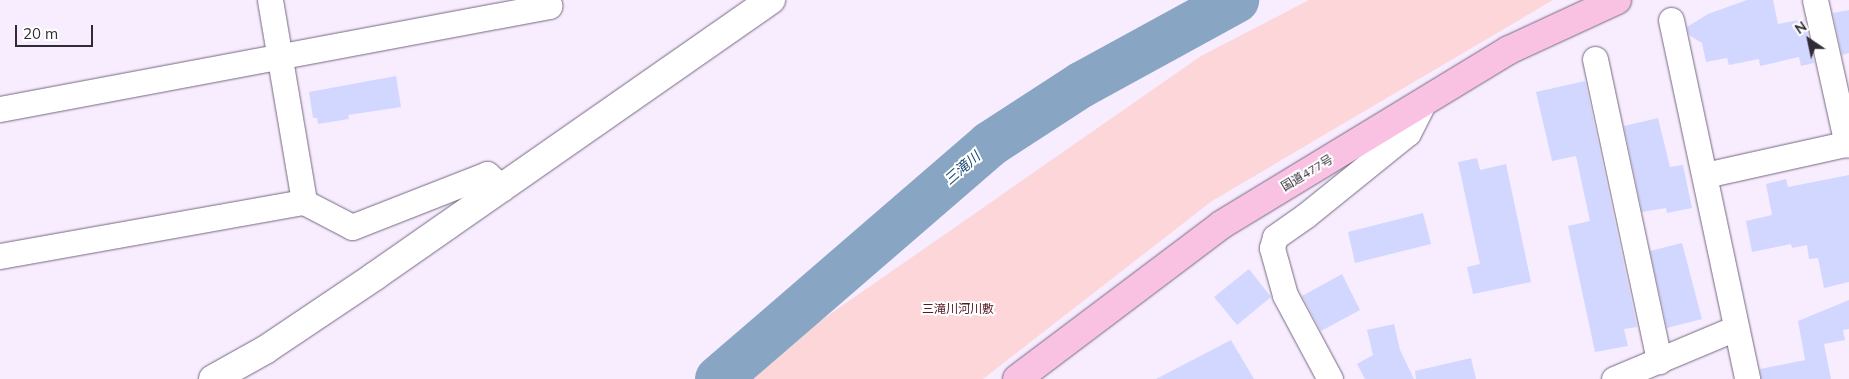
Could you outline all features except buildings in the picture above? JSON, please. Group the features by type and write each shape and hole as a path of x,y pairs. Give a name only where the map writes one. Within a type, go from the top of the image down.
{"highway":[{"name":"国道477号","path":"1017,379 1221,225 1509,50 1617,0"}],"street":[{"path":"270,0 304,202"},
{"path":"0,109 549,6 548,0"},
{"path":"213,379 264,350 502,188 771,0"},
{"path":"1705,176 1848,143 1815,0"},
{"path":"1671,20 1747,379"},
{"path":"1595,59 1659,361"},
{"path":"1330,379 1285,296 1272,248 1275,237 1305,216 1408,133 1424,102"},
{"path":"0,256 304,202 352,227 487,174 502,188"},
{"path":"1614,379 1736,328"}],"green space":[{"name":"三滝川河川敷","path":"1309,0 1553,0 1212,201 983,379 737,379 1201,56"}],"waterway":[{"name":"三滝川","path":"718,379 990,144 1081,85 1236,0"}]}
